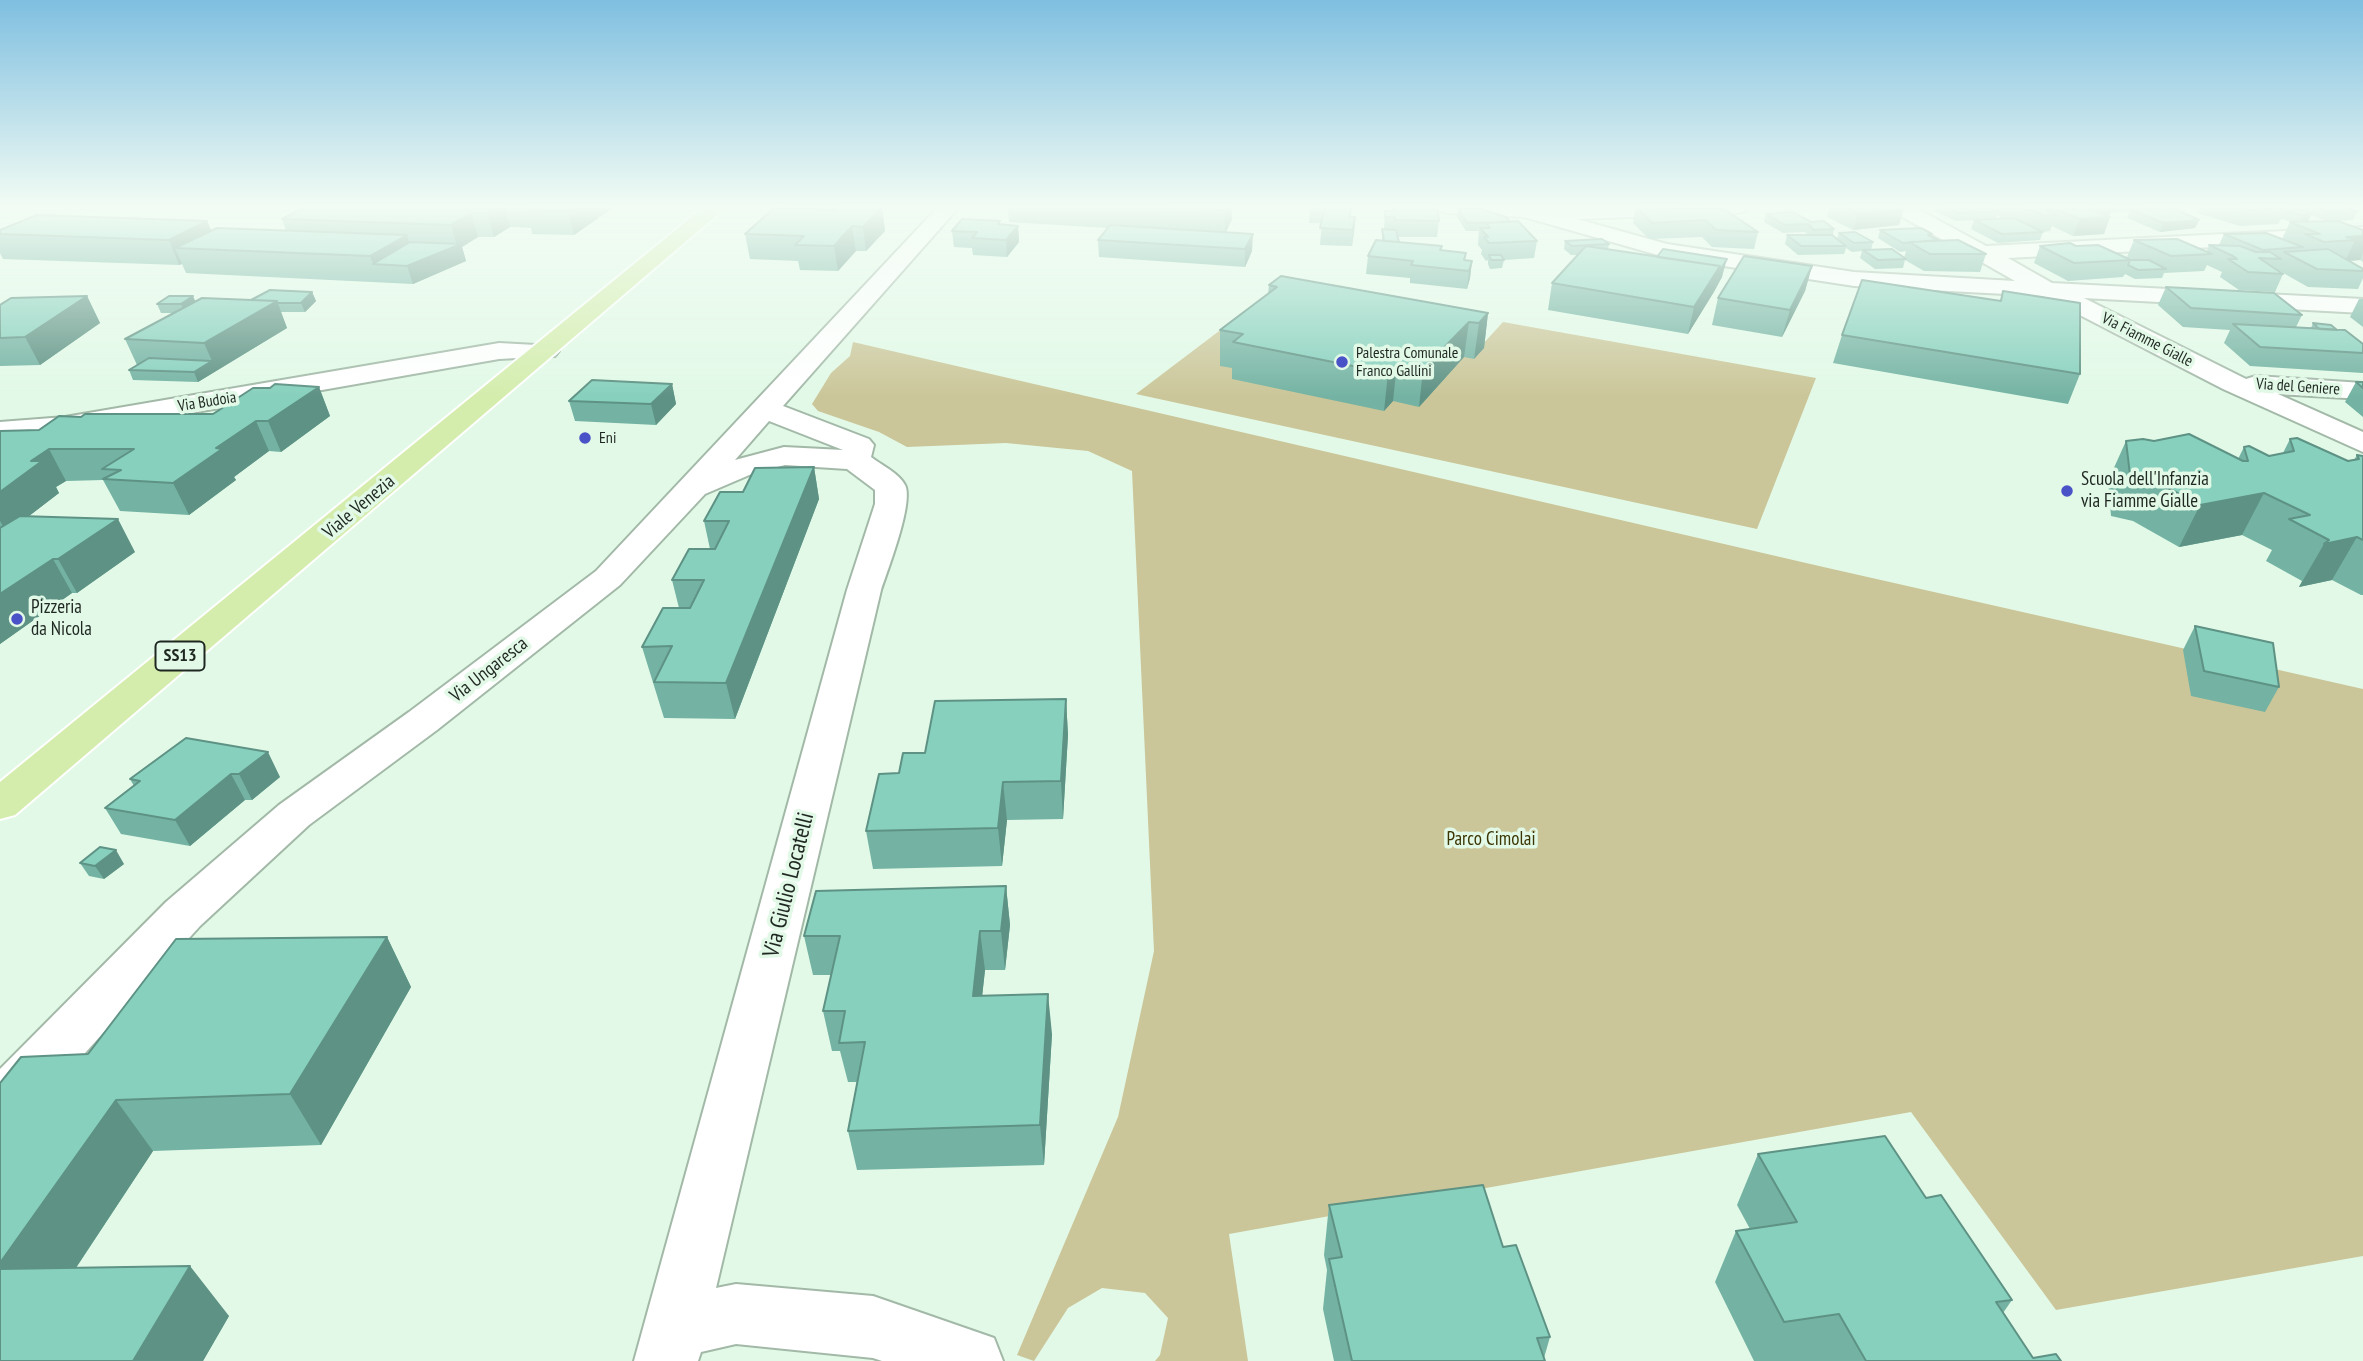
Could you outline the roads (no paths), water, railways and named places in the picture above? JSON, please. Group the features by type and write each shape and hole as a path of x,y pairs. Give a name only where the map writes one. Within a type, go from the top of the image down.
{"main road":[{"name":"Viale Venezia","path":"0,806 641,271"}],"street":[{"name":"Via Ungaresca","path":"0,1103 57,1048 183,914 294,815 423,721 608,578 694,488 890,271"},
{"path":"1792,271 2047,289 2363,306"},
{"name":"Via Fiamme Gialle","path":"2015,271 2233,383 2363,443"},
{"name":"Via Budoia","path":"0,431 65,426 499,351 532,363"},
{"name":"Via Budoia","path":"414,366 532,363"},
{"name":"Via del Geniere","path":"2233,383 2363,391"},
{"path":"694,488 743,467 784,456 855,460 859,445 809,428 748,427"},
{"path":"748,427 784,456"},
{"name":"Via Giulio Locatelli","path":"671,1344 864,590 891,504 891,487 855,460"},
{"name":"Via Giulio Locatelli","path":"671,1344 736,1314 873,1327 971,1361"}],"place":[{"name":"Palestra Comunale Franco Gallini","path":"1342,362"},
{"name":"Eni","path":"585,438"},
{"name":"Scuola dell'Infanzia via Fiamme Gialle","path":"2067,491"},
{"name":"Pizzeria da Nicola","path":"17,619"}],"park label":[{"name":"Parco Cimolai","path":"1491,840"}]}
